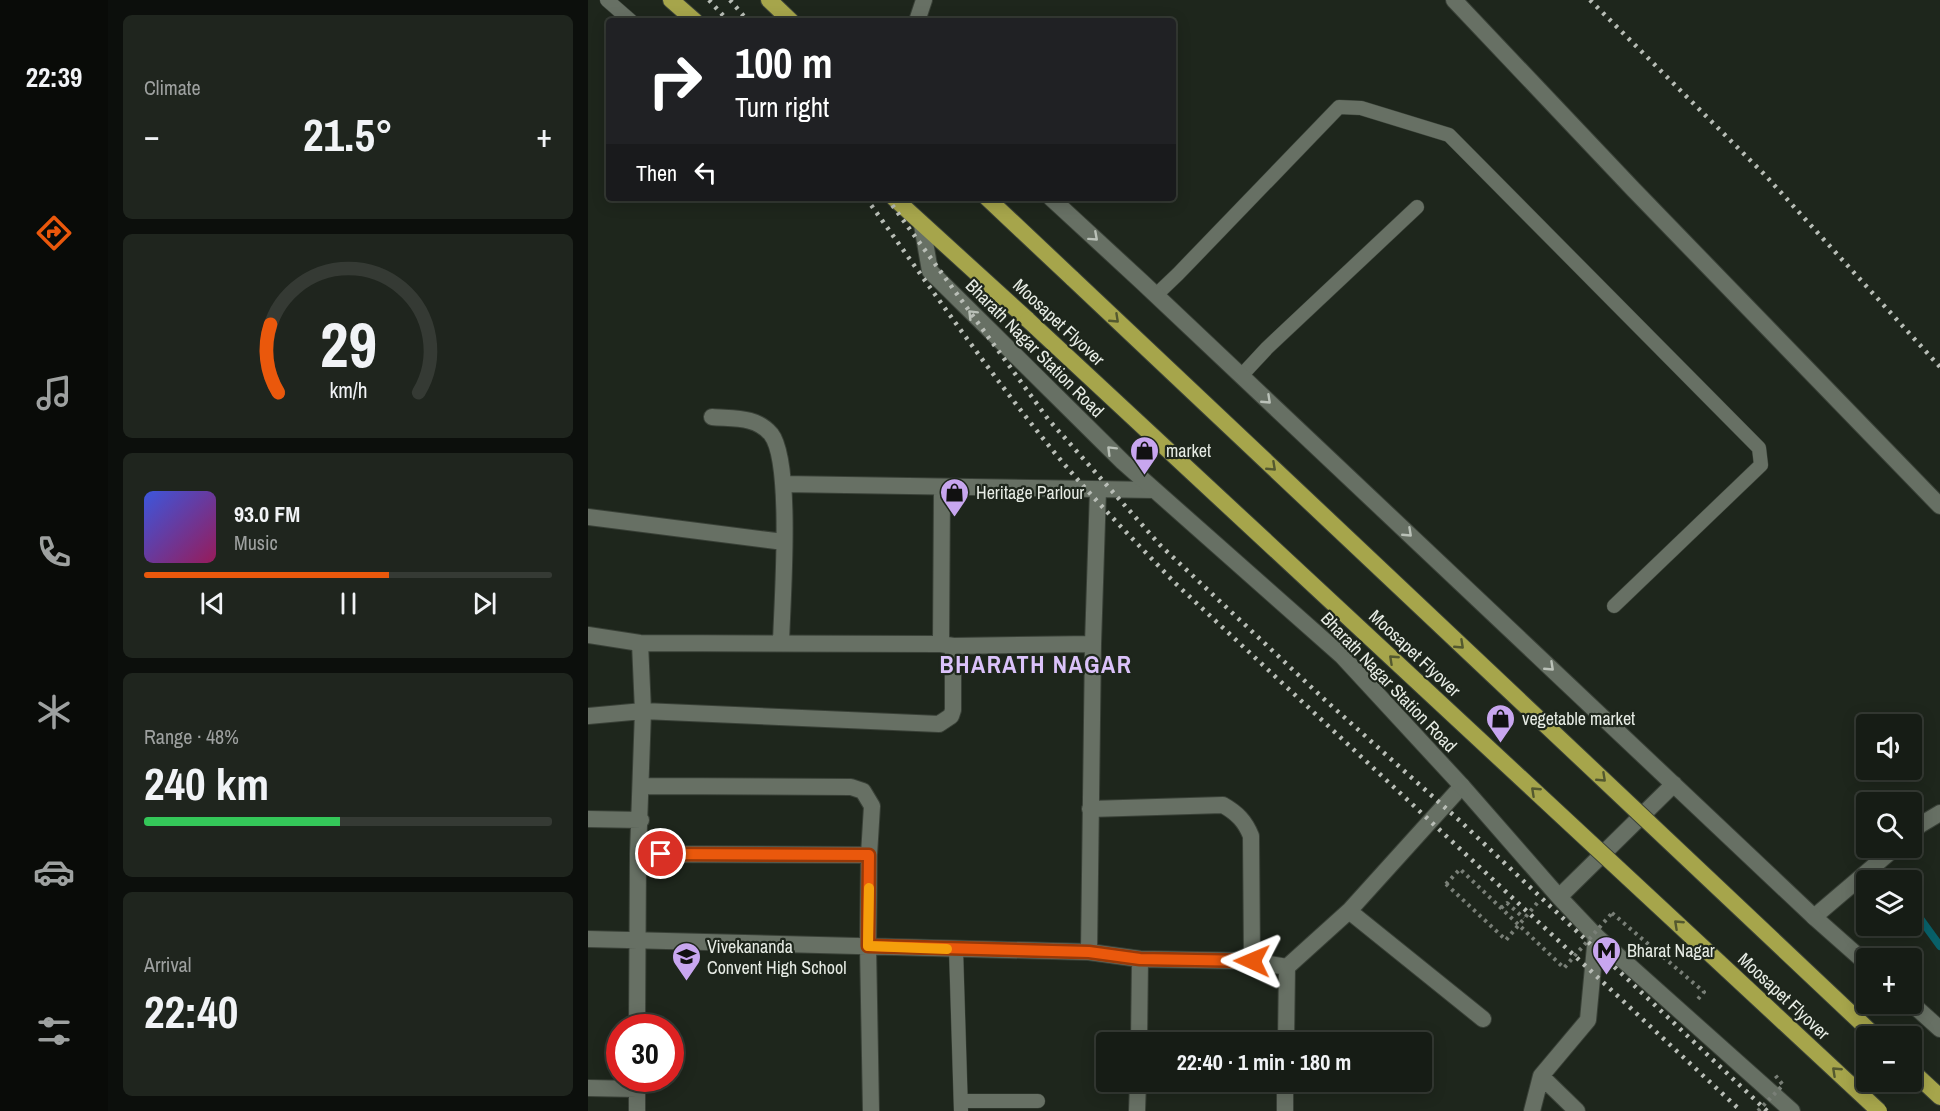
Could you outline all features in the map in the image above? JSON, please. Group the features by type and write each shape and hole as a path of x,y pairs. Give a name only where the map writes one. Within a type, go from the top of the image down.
{"highway":[{"path":"671,0 692,18"},
{"path":"769,0 788,18"},
{"name":"Moosapet Flyover","path":"897,201 1879,1111"},
{"name":"Moosapet Flyover","path":"990,201 1864,1026"},
{"path":"1922,1080 1940,1097"}],"street":[{"path":"918,18 924,0"},
{"path":"1454,0 1624,181 1940,506"},
{"path":"1054,201 1856,954"},
{"name":"Bharath Nagar Station Road","path":"922,225 930,271 1123,462 1342,656 1596,936 1792,1111"},
{"path":"712,417 754,420 771,434 778,447 783,484 784,542 781,643"},
{"path":"783,484 1154,490"},
{"path":"588,716 643,711 939,724 951,716 953,710 947,645 942,487"},
{"path":"1089,952 1093,644 1098,490"},
{"path":"588,517 784,542"},
{"path":"588,635 640,643 1093,644"},
{"path":"637,1014 638,854 643,711 640,643"},
{"path":"1554,892 1674,784"},
{"path":"641,786 851,787 863,791 872,806 868,946 871,1111"},
{"path":"1286,1032 1287,967 1349,911 1462,786"},
{"path":"1090,809 1223,805 1236,812 1245,822 1251,836 1252,961"},
{"path":"1922,824 1940,813"},
{"path":"588,819 640,820"},
{"path":"638,854 869,855"},
{"path":"1814,917 1883,858"},
{"path":"1349,911 1483,1019"},
{"path":"1532,1111 1541,1076 1588,1020 1596,936"},
{"path":"588,939 1089,952 1140,959 1252,961 1287,967"},
{"path":"1138,1032 1140,959"},
{"path":"1922,1013 1940,1029"},
{"path":"1541,1076 1577,1111"},
{"path":"588,1088 606,1087"},
{"path":"637,1092 637,1111"},
{"path":"1137,1111 1138,1092"},
{"path":"1285,1092 1285,1111"}],"lane":[{"path":"607,0 628,18"},
{"path":"1156,295 1339,107 1360,108 1449,135 1759,448 1761,465 1614,606"},
{"path":"1241,376 1267,348 1417,207"},
{"path":"956,949 961,1106 1038,1101"}],"path":[{"path":"1554,892 1524,918 1506,940 1446,884 1460,869 1501,908 1564,968 1612,913 1704,992"},
{"path":"1501,908 1507,903 1524,918"},
{"path":"1758,1111 1783,1085 1774,1076"}],"waterway":[{"path":"1876,865 1881,870"},
{"path":"1922,921 1940,946"}],"railway":[{"path":"709,0 725,18"},
{"path":"730,0 745,18"},
{"path":"1590,0 1765,175 1940,367"},
{"path":"868,201 1029,421 1068,469 1175,583 1741,1111"},
{"path":"889,201 1048,419 1160,545 1325,700 1460,821 1767,1111"}],"slow traffic":[{"path":"869,888 868,946 947,949"}],"place":[{"name":"market","path":"1145,476"},
{"name":"Heritage Parlour","path":"955,518"},
{"name":"vegetable market","path":"1501,744"},
{"name":"Bharat Nagar","path":"1606,976"},
{"name":"Vivekananda Convent High School","path":"686,982"}],"district":[{"name":"BHARATH NAGAR","path":"1036,664"}],"route":[{"path":"661,854 869,855 868,946 1089,952 1140,959 1252,961"}]}
